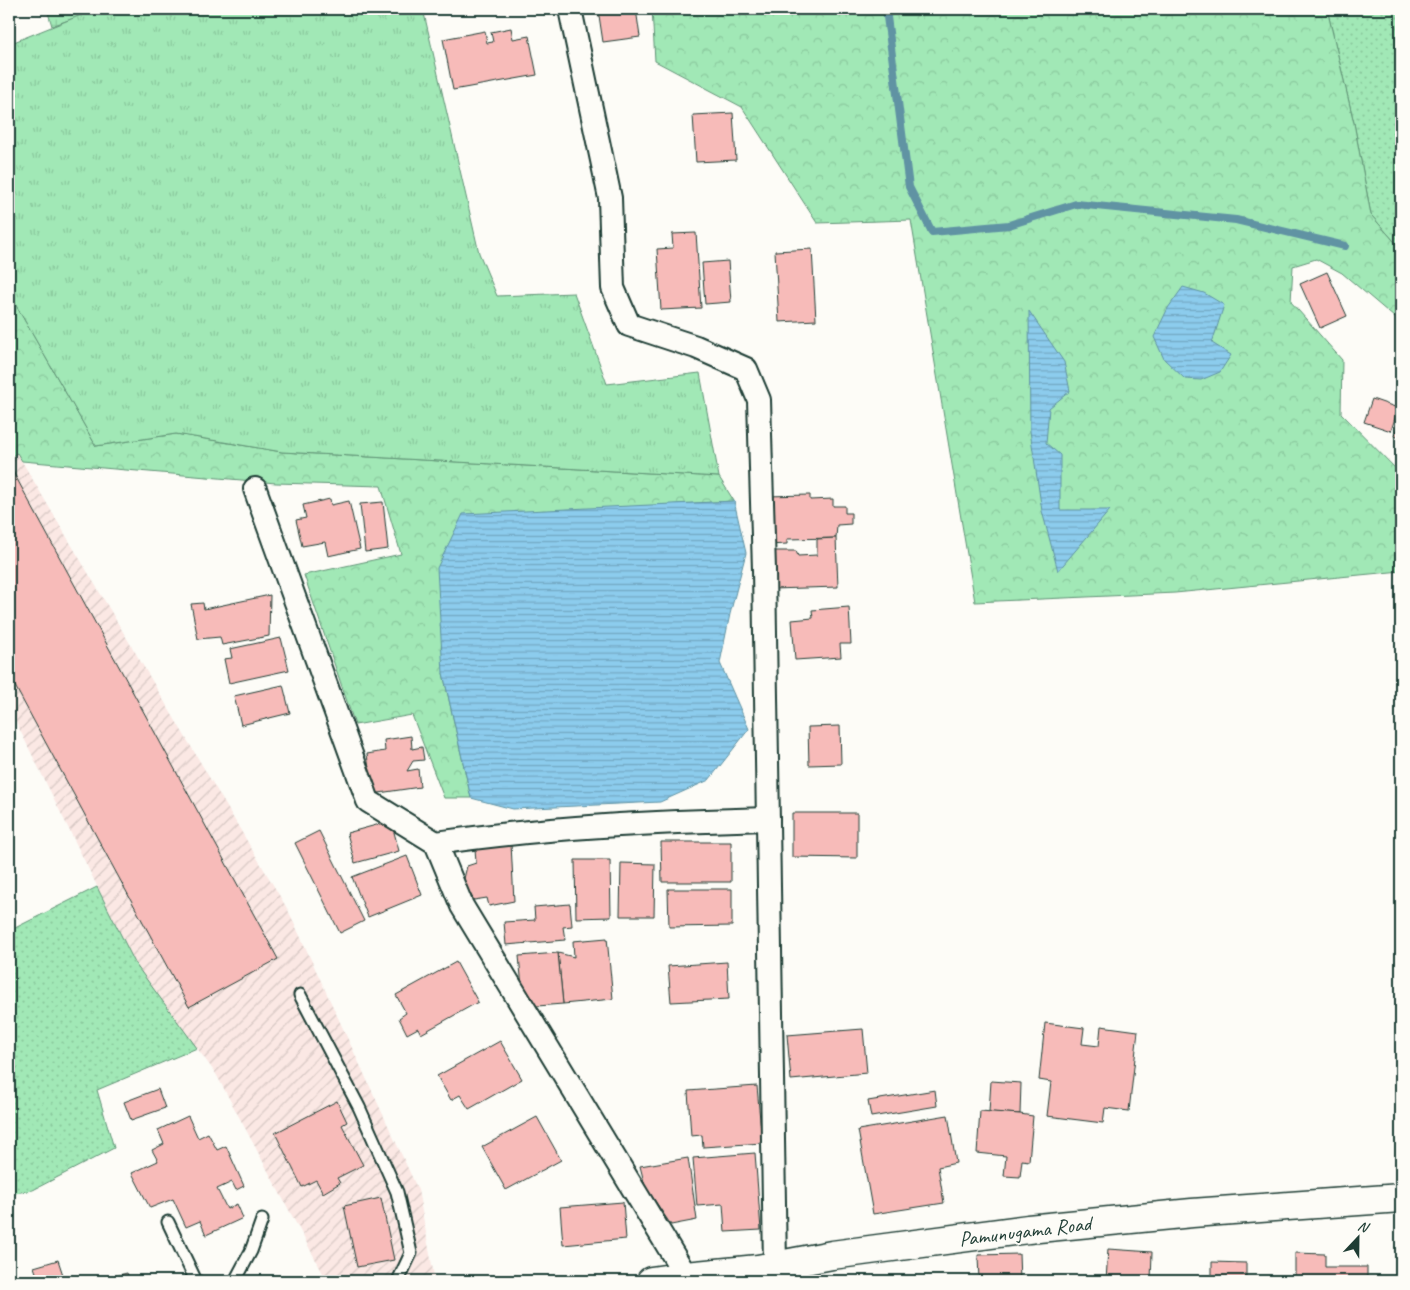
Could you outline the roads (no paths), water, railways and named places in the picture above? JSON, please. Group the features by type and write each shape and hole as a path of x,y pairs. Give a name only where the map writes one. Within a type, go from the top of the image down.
{"main road":[{"name":"Pamunugama Road","path":"651,1281 686,1276 764,1272 832,1255 1028,1229 1192,1213 1401,1198"}],"street":[{"path":"570,9 610,198 613,288 629,325 696,347 746,369 759,400 768,819 764,1272"},
{"path":"255,489 368,801 436,843 462,906 686,1276"},
{"path":"436,843 485,836 662,822 768,819"}],"lane":[{"path":"300,995 359,1107 398,1192 411,1253 398,1281"},
{"path":"235,1281 251,1252 262,1220"},
{"path":"168,1222 196,1281"}],"water":[{"path":"1183,287 1204,293 1224,305 1212,343 1231,355 1220,372 1201,380 1185,379 1164,359 1154,337 1168,308"},
{"path":"1029,311 1064,362 1070,391 1049,408 1046,443 1060,455 1060,510 1110,510 1058,571 1042,511 1030,431"},
{"path":"734,501 746,553 730,614 720,663 749,729 709,780 660,802 513,809 471,798 443,673 437,568 463,514"}],"waterway":[{"path":"886,9 909,187 932,232 1009,225 1076,204 1236,220 1345,246"}]}
